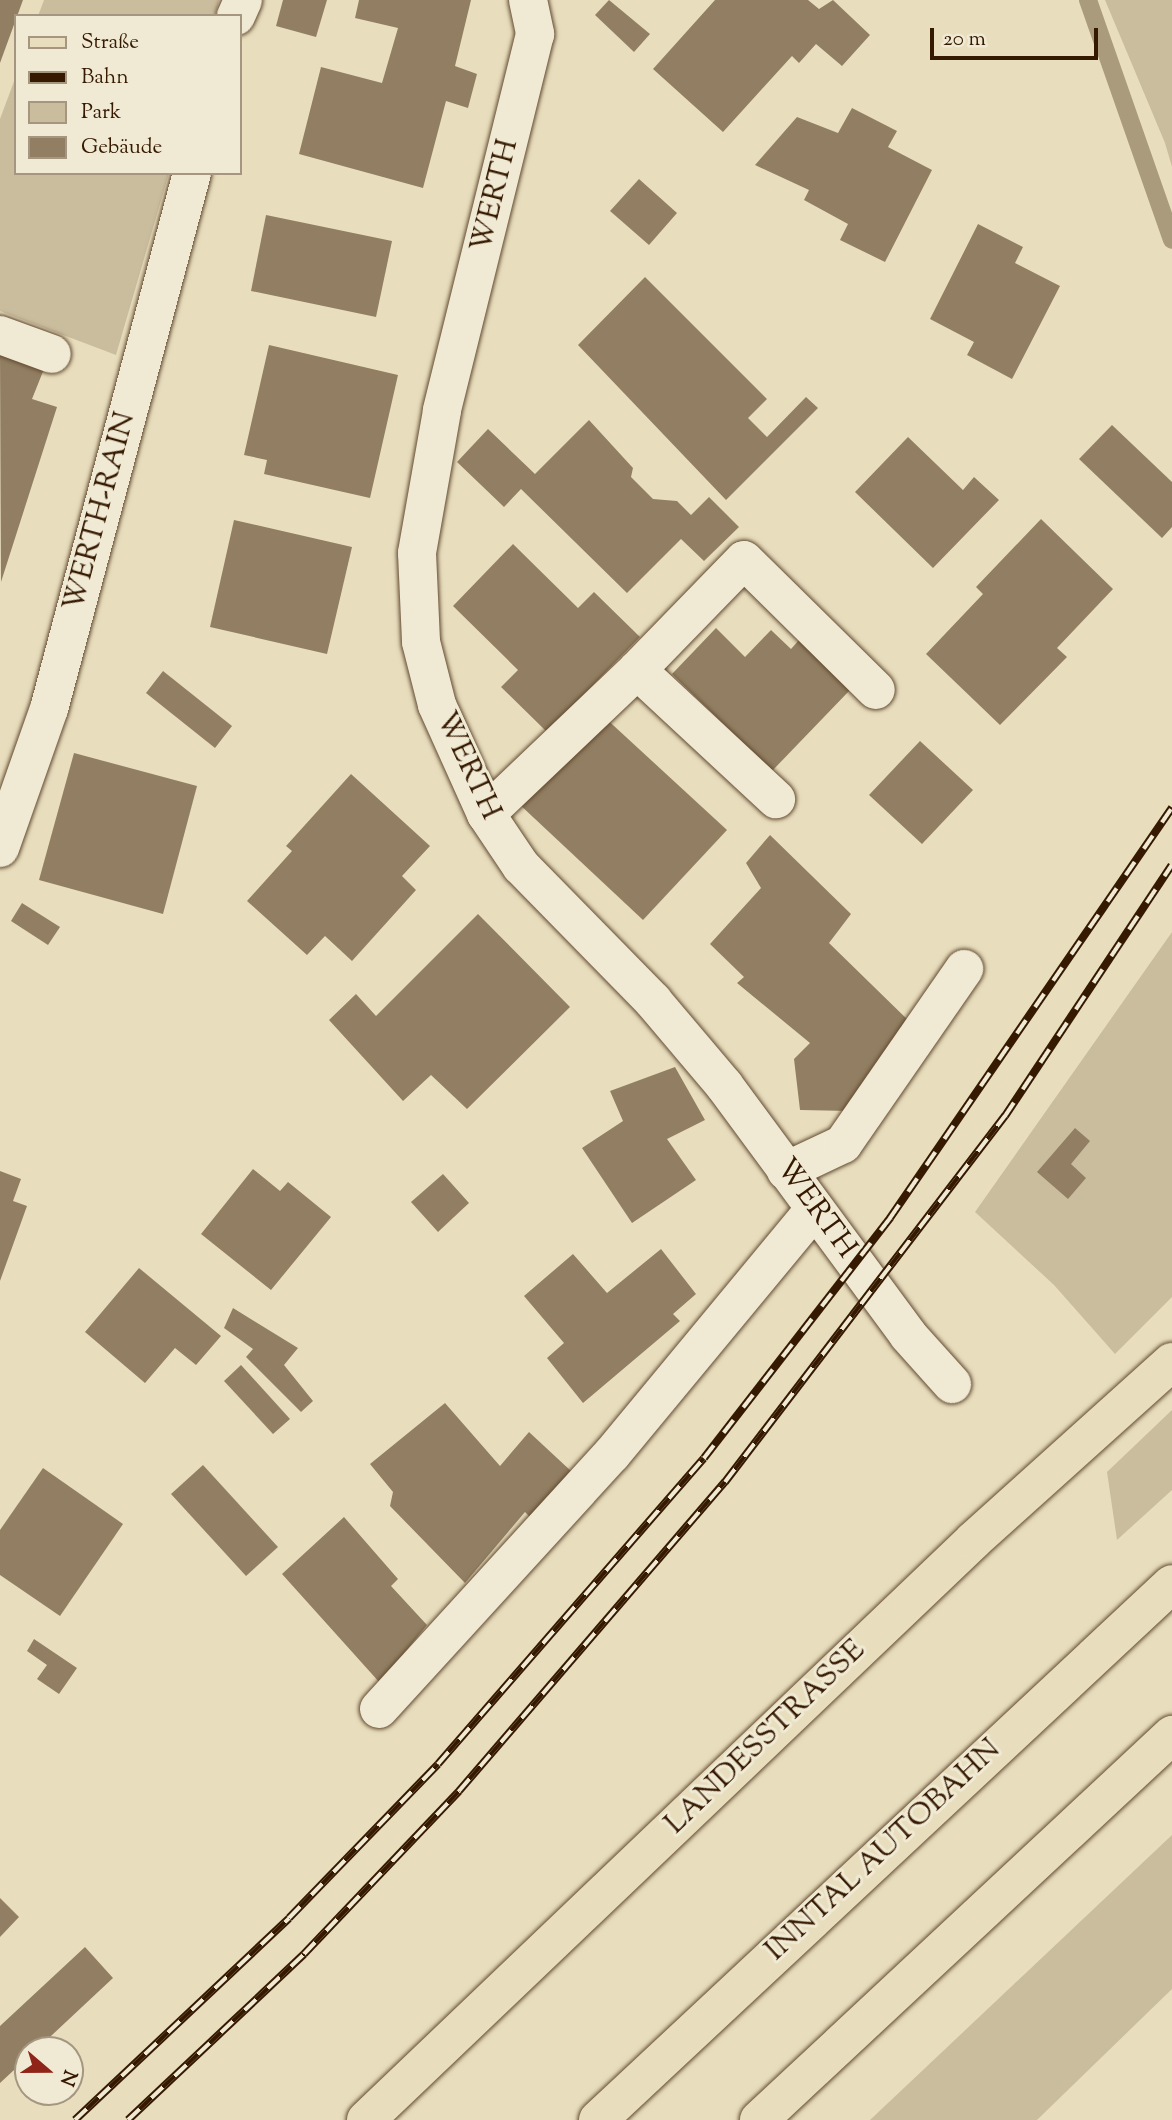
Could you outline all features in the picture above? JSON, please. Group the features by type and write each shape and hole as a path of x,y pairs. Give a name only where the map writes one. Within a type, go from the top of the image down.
{"main road":[{"name":"LANDESSTRASSE","path":"366,2120 974,1540 1172,1362"},
{"name":"INNTAL AUTOBAHN","path":"598,2120 1172,1584"},
{"path":"759,2120 1172,1735"}],"street":[{"name":"WERTH","path":"528,0 535,34 442,411 416,552 421,642 437,705 486,814 521,866 707,1064 814,1210 952,1384"},
{"name":"WERTH-RAIN","path":"0,848 49,709 191,175"},
{"path":"0,335 52,354"},
{"path":"486,814 637,670 744,560 876,690"},
{"path":"637,670 776,799"},
{"path":"786,1171 843,1144 964,970"},
{"path":"379,1709 612,1454 814,1210"}],"green space":[{"path":"44,0 219,0 216,14 39,14"},
{"path":"1105,0 1172,0 1172,167 1165,143"},
{"path":"14,81 14,175 168,175 116,355 0,311 0,119"},
{"path":"1172,932 1172,1297 1115,1354 1054,1285 975,1212"},
{"path":"1172,1410 1172,1490 1117,1540 1107,1472"},
{"path":"1172,1835 1172,1989 1037,2120 870,2120"}],"building":[{"path":"0,0 23,0 18,14 14,14 14,25 0,63"},
{"path":"283,0 327,0 316,37 276,26"},
{"path":"359,0 471,0 455,66 477,74 468,108 446,101 423,188 299,154 321,67 382,83 398,28 355,18"},
{"path":"609,0 650,34 634,52 595,15"},
{"path":"715,0 808,0 819,9 833,0 870,35 842,66 816,44 799,63 792,56 723,132 653,69"},
{"path":"852,108 897,131 888,147 932,170 885,262 840,240 848,224 804,200 809,190 755,165 797,117 838,133"},
{"path":"639,179 677,213 649,245 610,211"},
{"path":"266,215 392,241 376,317 251,291"},
{"path":"978,224 1023,247 1015,263 1060,286 1012,379 967,355 974,342 930,319"},
{"path":"645,277 767,399 748,418 767,437 806,397 818,408 726,500 578,345"},
{"path":"269,345 398,375 370,498 264,474 267,460 244,455"},
{"path":"0,354 44,369 32,399 57,407 1,582"},
{"path":"589,420 633,468 631,477 653,499 677,501 691,515 709,497 739,527 704,561 681,539 627,593 521,489 504,507 457,462 488,429 535,474"},
{"path":"1112,425 1172,482 1172,527 1162,538 1079,459"},
{"path":"908,437 963,490 974,477 999,500 933,568 855,492"},
{"path":"1041,519 1113,589 1057,648 1067,657 1000,725 926,654 983,594 976,587"},
{"path":"234,520 352,547 327,654 210,627"},
{"path":"513,544 578,608 594,592 640,637 547,732 501,687 518,670 453,606"},
{"path":"716,628 745,657 771,630 791,649 799,640 850,690 772,771 672,674"},
{"path":"163,671 232,726 215,748 146,693"},
{"path":"601,714 727,830 643,920 518,803"},
{"path":"920,741 973,790 922,844 869,795"},
{"path":"74,753 197,786 163,914 39,880"},
{"path":"351,774 430,846 402,876 416,890 352,961 325,936 307,955 247,901 292,851 286,846"},
{"path":"770,835 851,914 829,943 912,1024 850,1111 800,1110 794,1059 810,1043 737,983 744,977 710,944 761,888 746,863"},
{"path":"22,903 60,927 48,945 11,921"},
{"path":"478,914 570,1007 467,1109 431,1075 403,1101 329,1020 356,994 376,1016"},
{"path":"675,1067 705,1120 667,1139 696,1180 632,1223 582,1148 623,1121 610,1091"},
{"path":"1075,1128 1090,1141 1071,1164 1086,1178 1068,1199 1037,1172"},
{"path":"253,1169 280,1191 288,1182 331,1217 271,1290 201,1234"},
{"path":"0,1171 21,1179 13,1201 27,1206 0,1281"},
{"path":"443,1174 469,1203 438,1232 411,1202"},
{"path":"661,1249 696,1294 673,1314 680,1321 583,1403 547,1358 564,1343 524,1296 573,1254 607,1293"},
{"path":"139,1268 221,1336 196,1365 175,1348 145,1383 85,1332"},
{"path":"233,1308 298,1348 284,1365 313,1401 301,1412 246,1357 253,1349 224,1328"},
{"path":"241,1365 290,1419 273,1434 224,1381"},
{"path":"445,1403 500,1466 529,1432 571,1471 530,1517 525,1512 465,1583 390,1506 393,1492 370,1464"},
{"path":"203,1465 278,1547 246,1576 171,1494"},
{"path":"43,1468 123,1524 60,1616 0,1575 0,1530"},
{"path":"344,1517 398,1579 391,1586 427,1625 380,1683 282,1574"},
{"path":"34,1639 77,1668 59,1694 37,1679 47,1665 27,1651"},
{"path":"0,1898 19,1917 0,1937"},
{"path":"85,1947 113,1978 51,2036 14,2036 14,2070 0,2083 0,2026"}],"waterway":[{"path":"1088,0 1172,240"}],"railway":[{"path":"75,2120 289,1918 438,1764 704,1458 890,1218 1172,807"},
{"path":"128,2120 304,1954 459,1791 725,1482 1005,1116 1172,865"}]}
